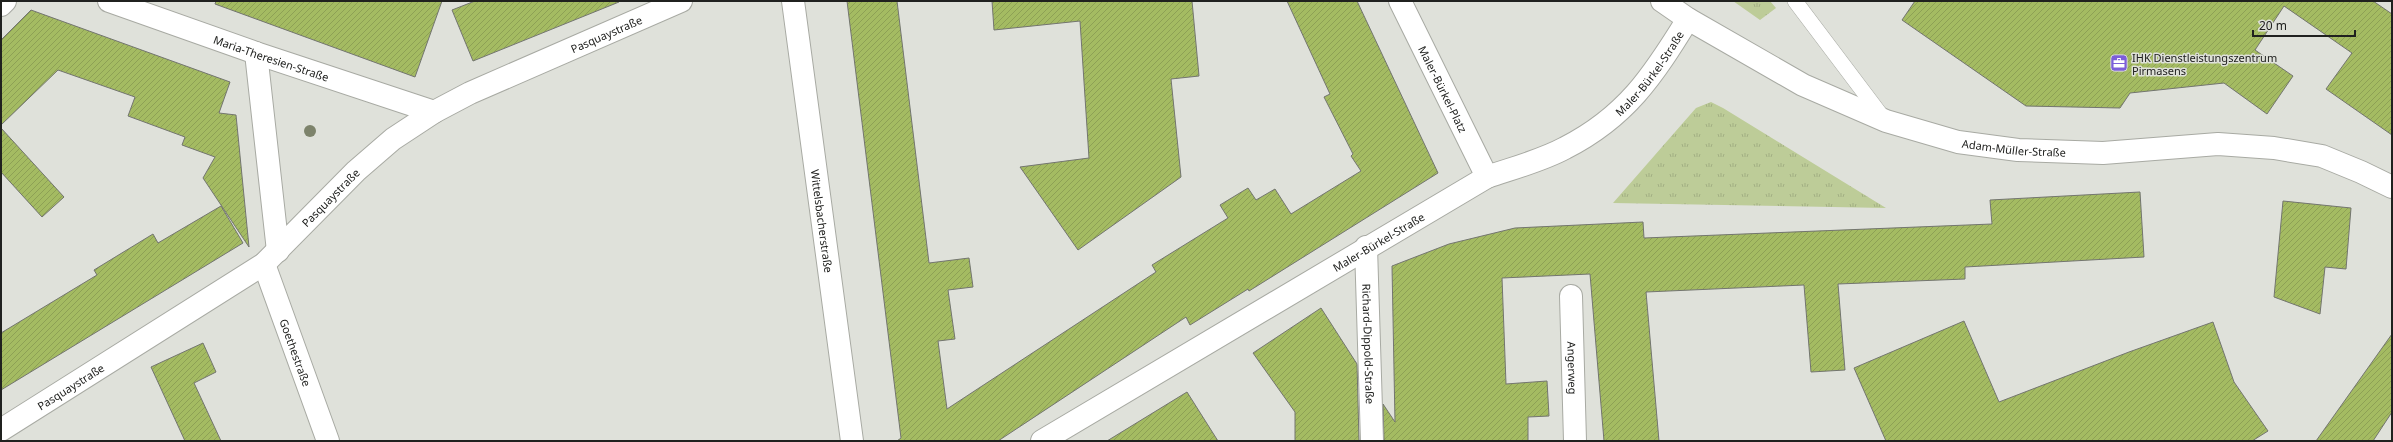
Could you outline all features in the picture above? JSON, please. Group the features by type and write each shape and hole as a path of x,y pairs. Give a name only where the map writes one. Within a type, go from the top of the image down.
{"street":[{"path":"1,5 5,1"},
{"name":"Maria-Theresien-Straße","path":"109,1 256,53 434,112"},
{"name":"Pasquaystraße","path":"1,430 271,257 356,171 393,139 434,112 470,93 681,1"},
{"name":"Wittelsbacherstraße","path":"793,1 852,441"},
{"name":"Maler-Bürkel-Platz","path":"1400,1 1488,177"},
{"name":"Adam-Müller-Straße","path":"1662,1 1688,19 1803,85 1886,121 1958,142 2018,150 2103,153 2218,144 2274,148 2322,156 2362,172 2392,187"},
{"name":"Maler-Bürkel-Straße","path":"1042,441 1366,247 1488,177 1565,149 1608,120 1638,94 1661,63 1688,19"},
{"name":"Goethestraße","path":"256,53 271,257 328,441"},
{"name":"Richard-Dippold-Straße","path":"1366,247 1372,441"},
{"name":"Angerweg","path":"1571,296 1575,441"}],"lane":[{"path":"1795,1 1886,121"}],"green space":[{"path":"1733,1 1770,1 1776,8 1760,20"},
{"path":"1711,102 1886,208 1613,203 1696,108"}],"building":[{"path":"216,1 442,1 415,77 215,4"},
{"path":"475,1 619,2 473,61 452,10"},
{"path":"847,1 897,1 929,263 969,258 973,287 948,290 955,339 938,341 947,409 1156,272 1152,265 1228,218 1220,205 1248,188 1256,200 1275,189 1291,214 1361,171 1351,156 1353,154 1324,97 1330,94 1287,1 1357,1 1438,173 1249,291 1248,289 1190,325 1186,317 998,441 897,441 901,438"},
{"path":"992,1 1192,1 1199,76 1171,79 1181,177 1078,250 1020,167 1089,158 1080,21 994,30"},
{"name":"IHK Dienstleistungszentrum Pirmasens","path":"1915,1 2373,1 2392,14 2392,135 2326,89 2352,53 2284,6 2255,50 2293,76 2267,114 2224,83 2130,93 2120,108 2026,106 1902,20"},
{"path":"31,10 230,82 219,113 236,115 249,247 203,178 215,157 182,145 185,137 128,116 135,97 58,70 1,125 1,40"},
{"path":"1,128 64,197 42,217 1,172"},
{"path":"2140,192 2144,257 1965,267 1965,279 1838,284 1845,370 1811,372 1804,285 1646,292 1659,441 1604,441 1590,274 1502,278 1506,384 1547,381 1549,416 1528,417 1528,441 1384,441 1383,404 1395,422 1392,266 1449,244 1515,228 1643,222 1644,238 1992,224 1990,200"},
{"path":"2283,201 2351,208 2346,269 2325,267 2320,314 2274,297"},
{"path":"221,206 243,243 1,390 1,333 97,275 94,270 153,234 158,243"},
{"path":"1321,308 1357,364 1359,441 1295,441 1295,412 1253,353"},
{"path":"1964,321 1999,402 2129,352 2213,322 2234,382 2268,431 2252,441 1886,441 1854,368"},
{"path":"2392,334 2392,412 2373,441 2316,441"},
{"path":"203,343 216,372 194,383 221,441 185,441 151,367"},
{"path":"1187,392 1218,441 1107,441"}],"place":[{"name":"IHK Dienstleistungszentrum Pirmasens","path":"2119,63"}]}
